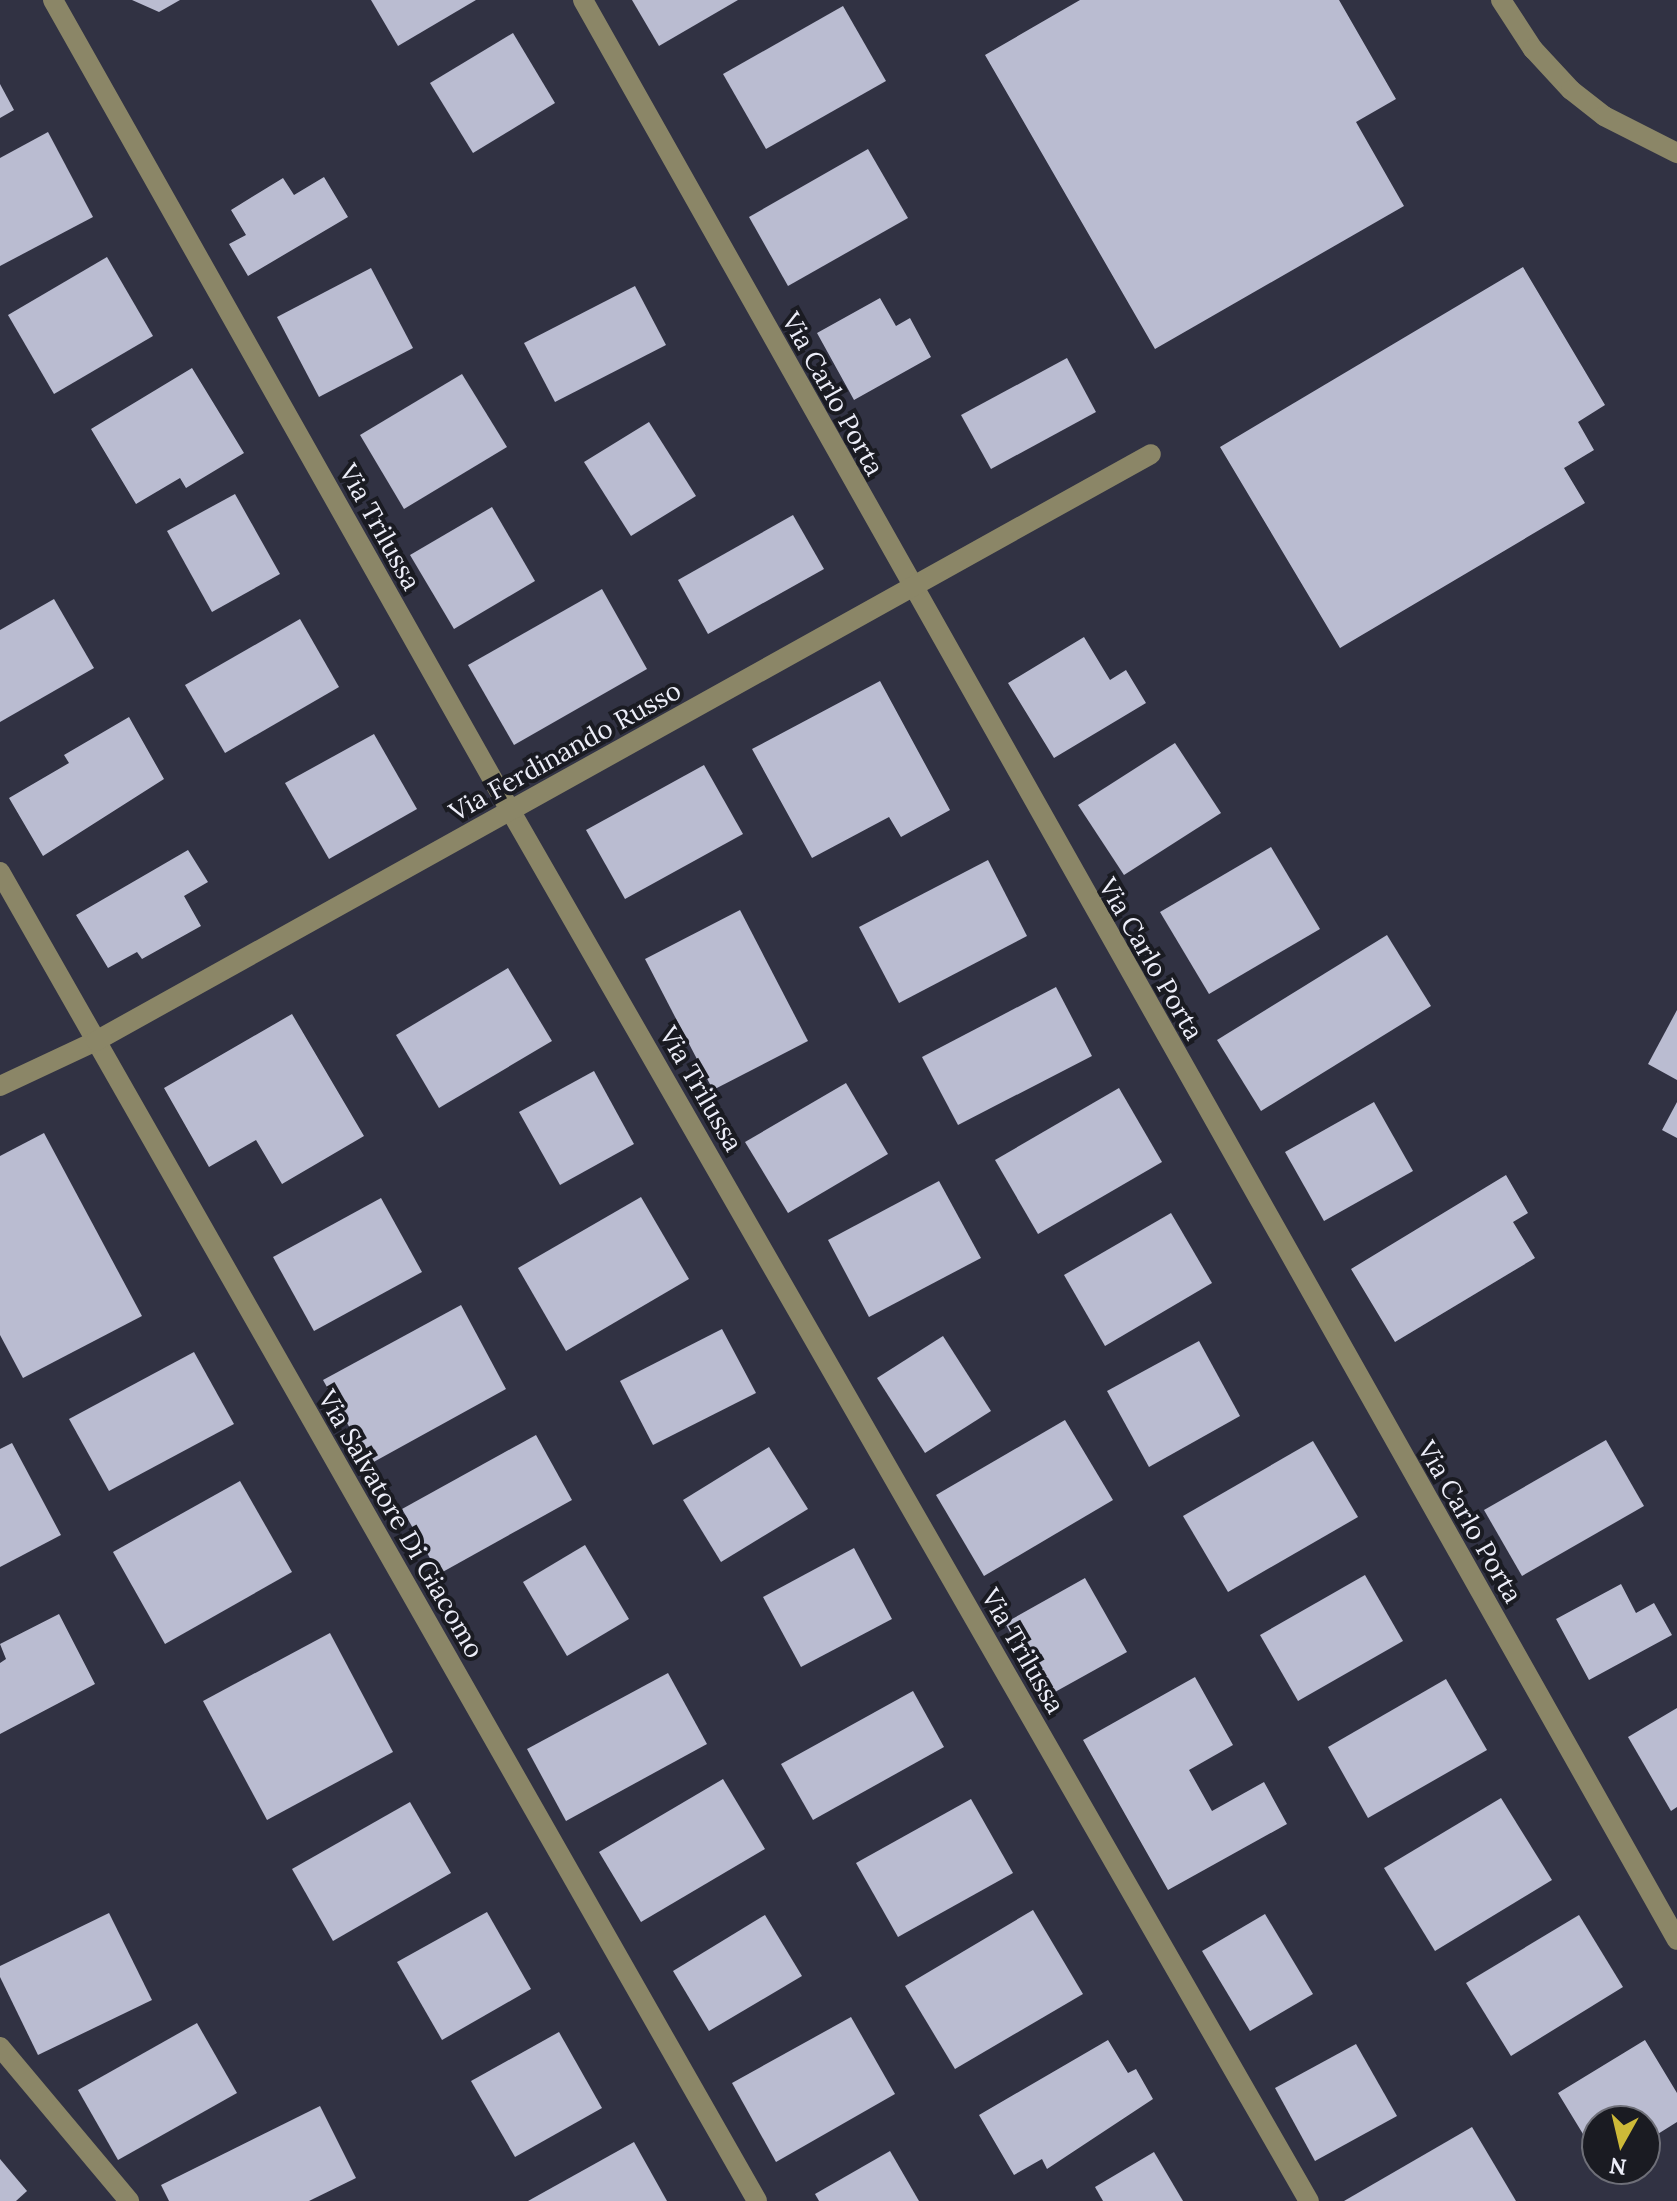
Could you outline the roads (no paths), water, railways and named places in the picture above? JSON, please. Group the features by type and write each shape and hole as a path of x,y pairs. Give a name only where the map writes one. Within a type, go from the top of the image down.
{"street":[{"name":"Via Trilussa","path":"53,0 510,810 1309,2201"},
{"name":"Via Carlo Porta","path":"583,0 911,588 1677,1940"},
{"path":"1501,0 1533,49 1571,90 1604,116 1677,153"},
{"name":"Via Ferdinando Russo","path":"0,1086 96,1041 1151,454"},
{"name":"Via Salvatore Di Giacomo","path":"0,872 757,2201"},
{"path":"0,2047 129,2201"}]}
